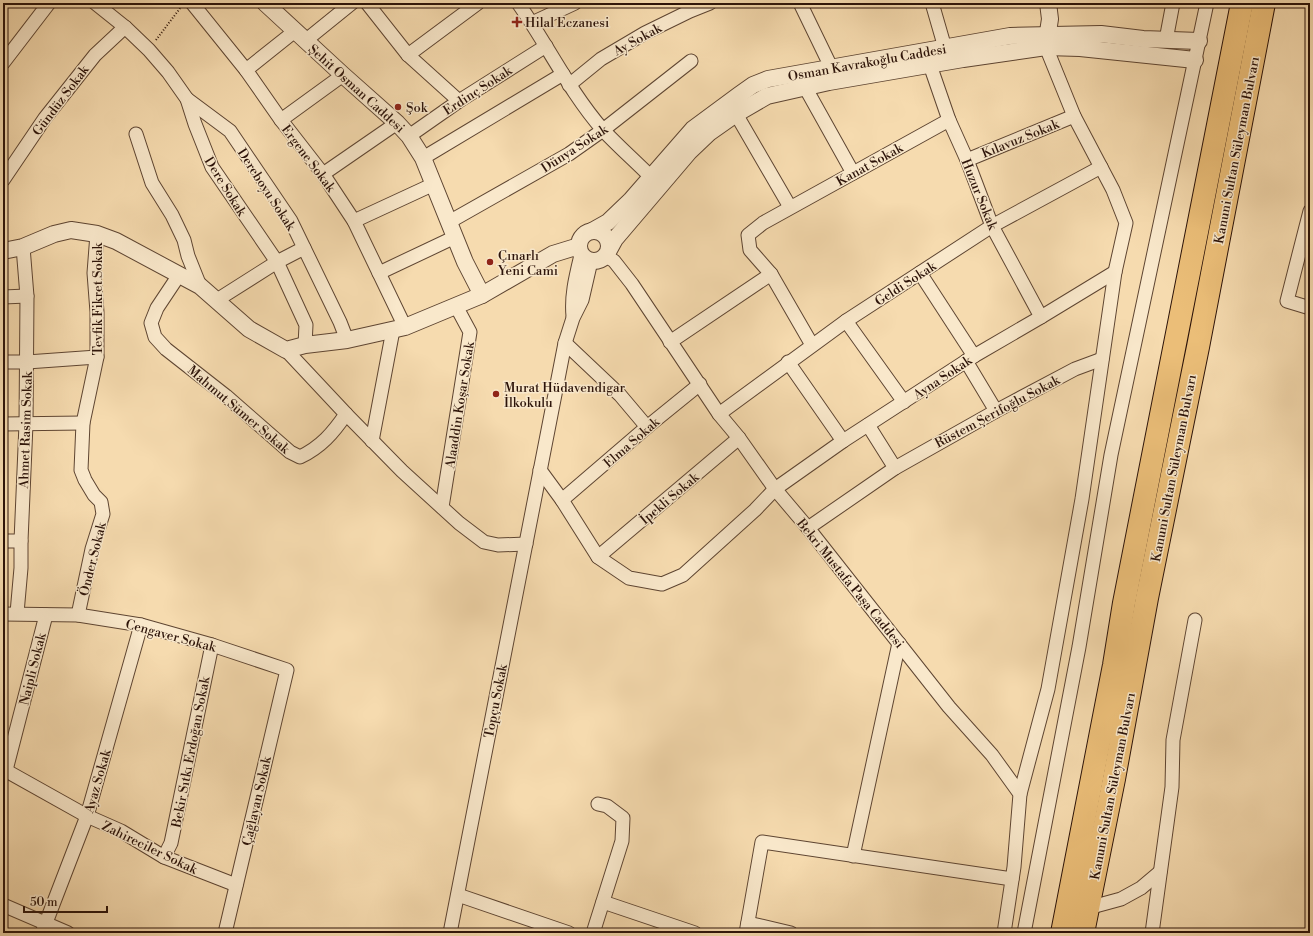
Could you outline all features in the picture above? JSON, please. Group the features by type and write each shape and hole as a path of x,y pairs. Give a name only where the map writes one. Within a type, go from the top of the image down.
{"highway":[{"name":"Kanuni Sultan Süleyman Bulvarı","path":"1062,933 1114,665 1124,603 1242,3"},
{"name":"Kanuni Sultan Süleyman Bulvarı","path":"1083,933 1116,771 1147,598 1264,3"}],"street":[{"path":"3,63 49,3"},
{"name":"Dere Sokak","path":"95,3 125,27 149,50 168,72 187,99 212,167 277,262 306,325 305,345"},
{"name":"Ergene Sokak","path":"192,3 246,70 281,120 323,174 354,221 379,273 399,329"},
{"name":"Şehit Osman Caddesi","path":"264,3 397,122 410,136 423,158 465,262 482,295"},
{"path":"246,70 352,3"},
{"path":"367,3 408,55 459,101"},
{"path":"408,55 478,3"},
{"path":"518,3 566,79 603,130 651,177"},
{"path":"532,23 575,3"},
{"name":"Ay Sokak","path":"423,158 566,79 688,7 710,3"},
{"path":"800,3 831,67"},
{"path":"932,3 945,48"},
{"path":"1004,933 1012,879 1020,794 1048,689 1082,499 1115,272 1126,223 1113,190 1074,116 1047,41 1038,3"},
{"path":"1047,41 1050,19 1048,3"},
{"path":"1166,40 1173,3"},
{"path":"1024,933 1079,647 1111,455 1207,3"},
{"name":"Gündüz Sokak","path":"3,180 45,118 95,55 125,27"},
{"name":"Osman Kavrakoğlu Caddesi","path":"1195,60 1080,48 1047,41 1010,36 768,79 753,85 693,129 631,200 608,222 582,236 593,254 615,239 689,152 709,133 736,114 767,96 805,87 930,65 1047,41 1101,34 1166,40 1199,41"},
{"name":"Erdinç Sokak","path":"410,136 459,101 546,46"},
{"name":"Dünya Sokak","path":"379,273 452,229 569,154 603,130 691,61"},
{"name":"Huzur Sokak","path":"930,65 949,120 967,160 992,226 1041,317"},
{"path":"281,120 343,75"},
{"path":"805,87 853,173"},
{"name":"Dereboyu Sokak","path":"187,99 230,131 291,222 340,322 347,340"},
{"path":"736,114 790,207"},
{"name":"Kılavuz Sokak","path":"967,160 1074,116"},
{"name":"Kanat Sokak","path":"770,274 750,250 748,235 762,223 949,120"},
{"path":"323,174 397,122"},
{"path":"136,134 152,184 172,215 182,234 188,256 200,286"},
{"name":"Geldi Sokak","path":"719,414 812,344 992,226 1101,167"},
{"path":"354,221 434,184"},
{"path":"1310,211 1286,301 1310,308"},
{"path":"3,251 23,247 54,234 71,230 97,234 123,244 200,286 249,329 286,350 402,471 484,542 498,545 526,544"},
{"path":"286,350 305,345 347,340 399,329 482,295 553,254 593,254 608,240 605,235 592,231"},
{"name":"Tevfik Fikret Sokak","path":"97,234 94,274 97,312 97,357 83,423 81,470 94,495 101,502"},
{"name":"Ahmet Rasim Sokak","path":"17,614 21,568 26,424 27,296 23,247"},
{"path":"217,300 277,262 304,248"},
{"name":"Topçu Sokak","path":"450,933 565,343 573,318 572,303 575,283 593,254"},
{"name":"Bekri Mustafa Paşa Caddesi","path":"593,254 614,261 632,284 719,414 739,438 774,489 808,528 949,707 992,755 1020,794"},
{"name":"Ayna Sokak","path":"598,557 629,578 662,584 683,575 755,510 774,489 843,441 970,358 1115,272"},
{"path":"670,342 770,274 812,344"},
{"path":"920,274 970,358 996,411"},
{"name":"Mahmut Sümer Sokak","path":"179,275 157,308 151,323 155,337 166,349 226,396 290,452 300,457 311,452 326,440 346,414"},
{"path":"3,297 27,296"},
{"name":"Alaaddin Koşar Sokak","path":"442,507 470,332 456,306"},
{"path":"846,321 904,402"},
{"path":"372,440 399,329"},
{"path":"565,343 620,395 647,427"},
{"path":"3,362 27,362 97,357"},
{"name":"Rüstem Şerifoğlu Sokak","path":"808,528 895,468 996,411 1075,370 1102,359"},
{"path":"788,362 843,441"},
{"name":"Elma Sokak","path":"562,500 700,384"},
{"path":"3,424 83,423"},
{"path":"868,425 895,468"},
{"name":"İpekli Sokak","path":"598,557 739,438"},
{"path":"540,470 562,500 598,557"},
{"name":"Önder Sokak","path":"78,616 92,549 103,514 101,502"},
{"path":"3,541 21,541"},
{"name":"Cengaver Sokak","path":"3,614 78,616 140,625 212,645 287,670"},
{"name":"Naipli Sokak","path":"5,770 46,615"},
{"path":"1152,933 1172,787 1173,740 1195,620"},
{"name":"Ayaz Sokak","path":"44,928 87,816 140,625"},
{"path":"853,856 899,643"},
{"name":"Bekir Sıtkı Erdoğan Sokak","path":"164,856 171,843 212,645"},
{"name":"Çağlayan Sokak","path":"225,933 287,670"},
{"name":"Zahireciler Sokak","path":"5,770 87,816 121,831 164,856 236,885"},
{"path":"593,933 622,842 623,818 607,806 598,804"},
{"path":"791,933 747,928 762,842 1012,879"},
{"path":"1088,908 1121,899 1141,888 1160,872"},
{"path":"458,895 569,933"},
{"path":"603,902 695,933"},
{"path":"3,905 44,928 68,933"}],"path":[{"path":"149,50 184,3"}],"place":[{"name":"Hilal Eczanesi","path":"517,22"},
{"name":"Şok","path":"398,107"},
{"name":"Çınarlı Yeni Cami","path":"490,262"},
{"name":"Murat Hüdavendigar İlkokulu","path":"496,394"}]}
